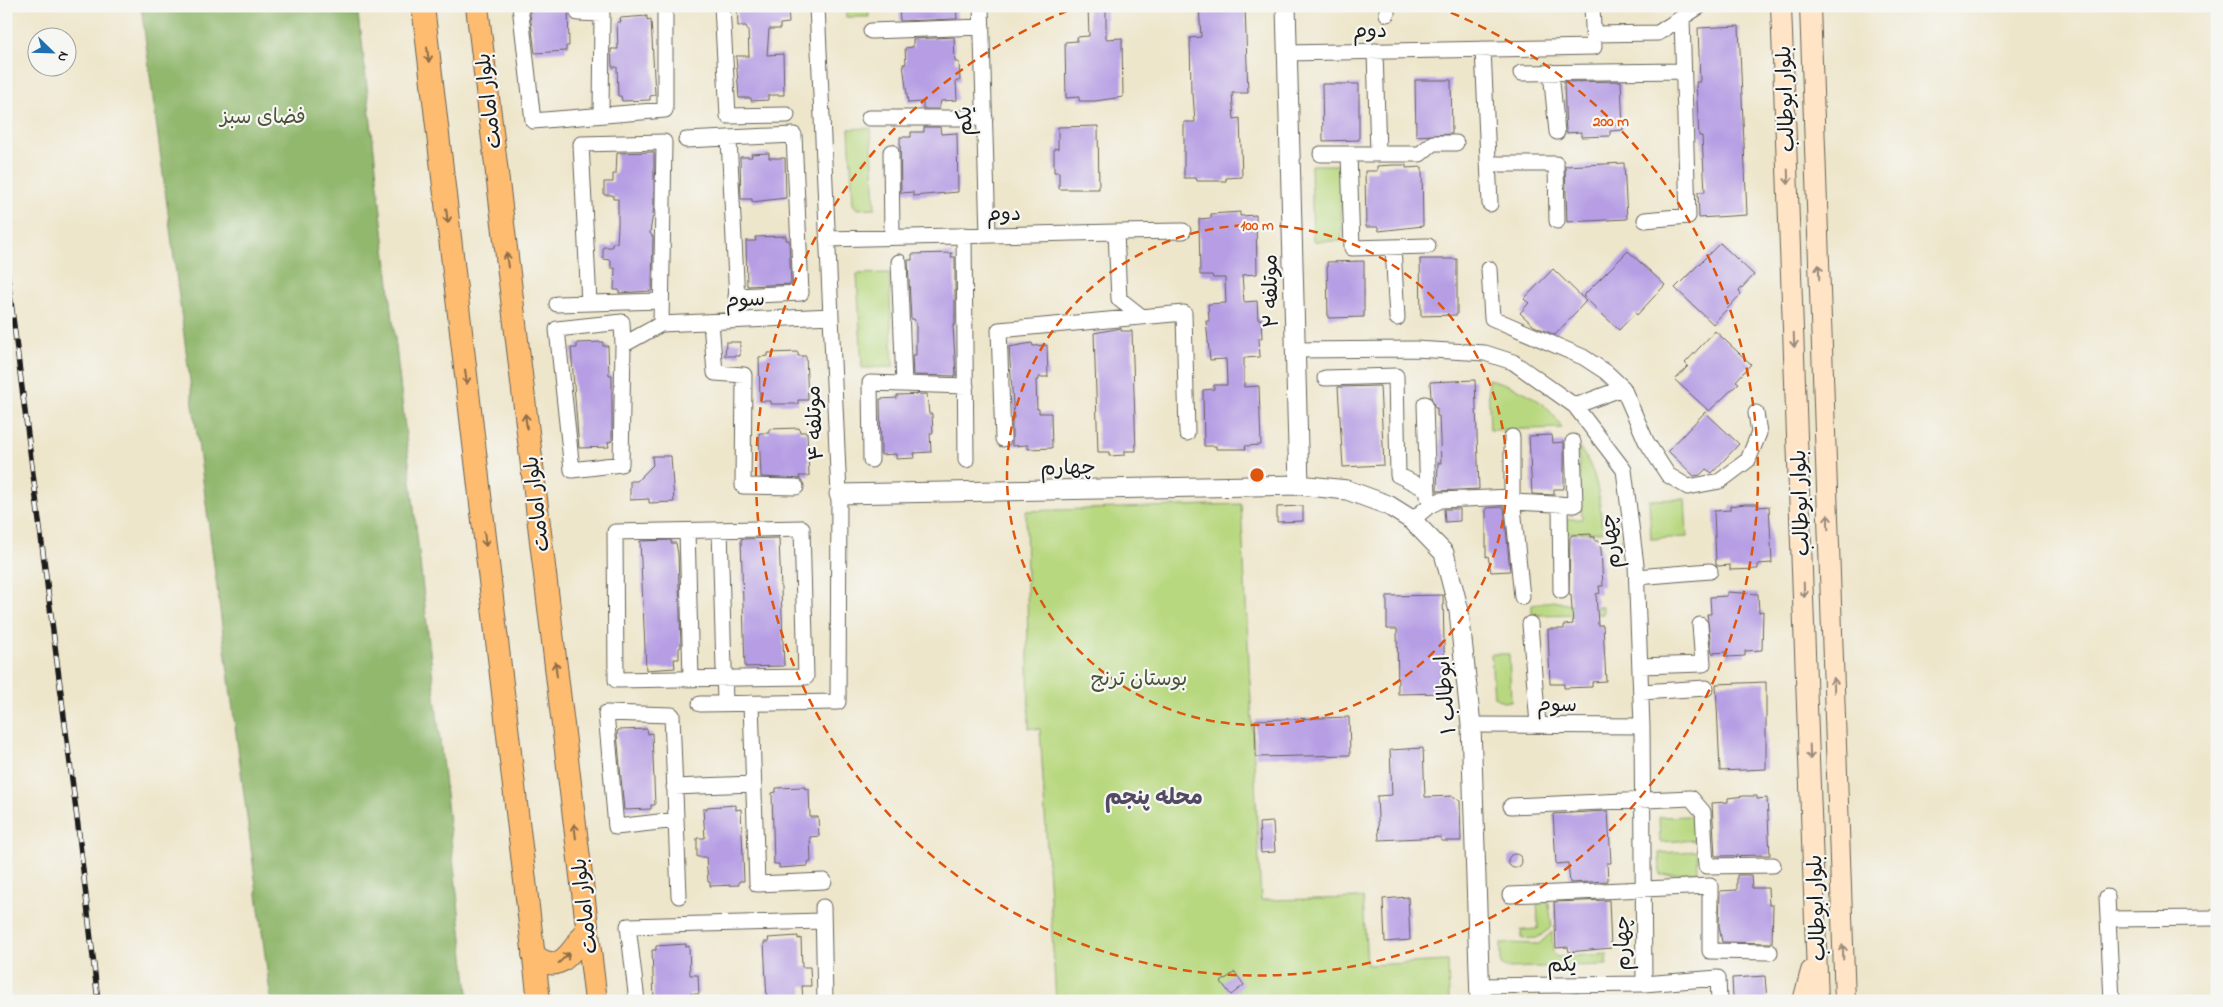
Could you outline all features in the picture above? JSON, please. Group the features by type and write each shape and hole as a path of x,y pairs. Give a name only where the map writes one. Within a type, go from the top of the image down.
{"main road":[{"path":"423,6 539,1001"},
{"name":"بلوار امامت","path":"477,6 596,1001"},
{"name":"بلوار ابوطالب","path":"1781,6 1818,1001"},
{"name":"بلوار ابوطالب","path":"1810,6 1845,1001"},
{"path":"533,954 544,964 556,965 587,930"},
{"path":"1803,1001 1817,945"}],"street":[{"path":"520,6 533,121 665,110 665,12"},
{"path":"578,6 578,13 602,14 601,116"},
{"path":"722,6 728,116 786,115"},
{"name":"موتلفه ۴","path":"700,704 838,702 839,494 817,6"},
{"name":"یکم","path":"981,6 988,234"},
{"name":"موتلفه ۲","path":"1286,6 1299,485"},
{"path":"1592,6 1593,34 1658,32 1700,6"},
{"path":"1645,220 1688,216 1682,18"},
{"path":"871,31 982,27"},
{"name":"دوم","path":"1287,53 1594,47 1593,34"},
{"path":"1484,49 1490,204"},
{"path":"1375,51 1378,154"},
{"path":"1521,73 1683,71"},
{"path":"1551,72 1557,132"},
{"path":"869,118 985,118"},
{"path":"686,140 794,136 801,293 736,296"},
{"path":"729,139 738,320"},
{"path":"589,303 581,144 664,142 661,324 623,345"},
{"path":"1321,154 1420,154 1433,143 1456,143"},
{"path":"890,152 892,237"},
{"path":"1349,154 1352,248 1428,246"},
{"path":"1488,164 1556,164 1557,221"},
{"name":"دوم","path":"827,239 1183,231"},
{"path":"1116,232 1120,299 1142,317"},
{"path":"964,235 966,460"},
{"path":"1393,247 1397,318"},
{"path":"899,262 904,384"},
{"path":"1489,269 1492,318 1583,357 1606,372 1623,388 1646,441 1668,475 1688,487 1720,481 1748,460 1759,433 1756,413"},
{"path":"556,304 661,300"},
{"path":"1003,439 999,330 1184,313 1187,433"},
{"name":"سوم","path":"661,324 831,316"},
{"path":"622,322 623,345 621,464 572,470 557,329 622,322"},
{"path":"711,322 715,373 744,375 743,486 796,487"},
{"name":"چهارم","path":"1294,350 1415,350 1485,354 1513,362 1575,406 1624,470 1637,576 1642,726 1644,984"},
{"path":"1325,378 1396,376 1398,474 1428,490"},
{"path":"871,460 870,383 966,386"},
{"path":"1575,406 1623,388"},
{"path":"1425,404 1429,506"},
{"path":"1512,437 1512,500 1522,597"},
{"path":"1412,520 1429,506 1441,500 1512,500 1575,505 1573,442"},
{"name":"چهارم","path":"839,494 1299,485"},
{"name":"ابوطالب ۱","path":"1299,485 1347,490 1388,505 1412,520 1444,553 1459,611 1471,725 1480,993"},
{"path":"1560,504 1561,591"},
{"path":"802,528 806,677 616,680 616,532 720,530 802,528"},
{"path":"720,530 725,703"},
{"path":"687,531 692,678"},
{"path":"1637,576 1710,571"},
{"path":"1530,624 1538,725"},
{"path":"1640,666 1703,664 1700,625"},
{"path":"1641,692 1706,688"},
{"path":"751,703 757,884 824,881"},
{"path":"676,820 616,827 606,713 672,715 679,896"},
{"name":"سوم","path":"1471,725 1642,726"},
{"path":"674,787 754,784"},
{"path":"1510,806 1691,798 1703,812 1706,866 1773,865"},
{"path":"1510,895 1710,886 1710,951 1770,952"},
{"path":"2107,897 2112,1001"},
{"path":"637,1001 628,926 823,914 824,1001"},
{"path":"2108,919 2217,918"},
{"name":"یکم","path":"1480,993 1718,978 1719,1001"}],"green space":[{"name":"فضای سبز","path":"141,6 358,6 469,1001 271,1001"},
{"path":"846,6 868,6 869,17 846,17"},
{"path":"871,128 875,208 857,209 853,204 849,129"},
{"path":"1311,165 1340,165 1342,241 1313,241"},
{"path":"889,273 893,367 862,368 857,274"},
{"path":"1488,379 1521,390 1531,396 1556,418 1562,428 1490,430"},
{"path":"1578,447 1585,456 1594,476 1599,498 1602,532 1564,533 1562,519 1582,519"},
{"path":"1685,499 1687,537 1651,539 1649,500"},
{"name":"بوستان ترنج","path":"1241,504 1261,900 1363,898 1367,965 1448,961 1449,1001 1056,1001 1040,729 1029,728 1026,511"},
{"path":"1554,601 1574,606 1603,607 1603,614 1532,615 1532,604"},
{"path":"1491,654 1509,654 1511,701 1503,702 1494,697"},
{"path":"1691,816 1697,820 1698,840 1660,842 1659,817"},
{"path":"1697,851 1698,872 1660,875 1659,853"},
{"path":"1537,896 1548,897 1552,927 1537,938 1522,939 1521,930 1538,929"},
{"path":"1552,932 1553,954 1557,957 1607,954 1607,965 1506,968 1501,965 1501,943 1539,944"}],"building":[{"path":"529,6 568,6 569,46 566,46 566,51 535,53"},
{"path":"737,6 788,6 789,23 780,24 780,29 769,29 767,55 783,54 784,95 768,95 768,100 751,101 751,98 739,98 736,56 749,56 748,30 746,26 738,26"},
{"path":"899,6 956,6 957,19 900,21"},
{"path":"1088,6 1106,6 1106,39 1122,38 1123,97 1095,101 1079,101 1079,97 1066,98 1065,42 1077,41 1077,37 1089,36"},
{"path":"1199,6 1245,6 1248,93 1232,93 1234,119 1240,118 1242,177 1226,178 1226,181 1197,181 1196,178 1184,178 1184,122 1195,122 1193,94 1191,94 1190,38 1201,37"},
{"path":"647,16 647,20 651,19 655,95 650,96 650,100 622,101 621,96 618,96 617,67 612,67 611,49 618,49 617,22 621,22 620,18"},
{"path":"1739,26 1747,215 1699,218 1698,192 1705,192 1702,136 1699,136 1696,82 1700,82 1698,28"},
{"path":"954,37 955,62 959,62 960,81 956,81 957,100 941,101 939,109 923,109 923,102 908,103 903,64 906,64 905,48 913,47 913,39"},
{"path":"1415,80 1451,80 1452,134 1416,136"},
{"path":"1621,81 1623,130 1610,131 1610,136 1581,137 1581,132 1566,133 1564,82"},
{"path":"1322,84 1359,84 1359,140 1323,141"},
{"path":"1098,126 1099,189 1059,189 1059,172 1054,172 1054,148 1058,149 1058,127"},
{"path":"924,127 940,127 941,134 957,133 958,192 913,196 913,192 901,193 900,137 911,137 911,132 924,132"},
{"path":"654,152 654,207 650,233 653,237 652,291 619,293 619,290 614,290 615,268 611,268 611,260 603,259 603,247 612,247 612,243 617,243 618,199 613,199 613,195 604,195 604,182 613,182 613,174 616,174 617,153"},
{"path":"769,153 769,158 785,158 786,198 752,202 752,199 741,199 740,157 752,157 751,154"},
{"path":"1624,163 1627,219 1567,222 1565,166"},
{"path":"1406,165 1406,168 1422,167 1423,226 1379,231 1378,227 1366,227 1365,171 1377,171 1377,166"},
{"path":"1240,212 1240,216 1256,215 1257,274 1242,275 1244,302 1257,301 1258,319 1261,319 1262,338 1259,338 1260,357 1244,358 1244,387 1259,386 1261,445 1245,446 1246,449 1216,449 1216,446 1204,446 1203,390 1214,389 1214,385 1227,385 1226,359 1210,360 1206,321 1209,321 1208,304 1226,303 1225,278 1200,275 1199,219 1211,218 1211,214"},
{"path":"786,236 786,240 789,240 791,284 747,286 746,241 756,241 755,237"},
{"path":"1720,243 1754,275 1739,291 1741,294 1713,324 1675,288"},
{"path":"1628,251 1665,285 1637,315 1635,313 1619,330 1583,296"},
{"path":"952,253 951,257 955,257 955,325 953,325 956,376 913,375 912,355 916,355 916,324 914,319 911,319 908,260 912,260 912,254"},
{"path":"1420,259 1457,259 1457,315 1421,316"},
{"path":"1364,261 1364,317 1328,318 1327,262"},
{"path":"1553,269 1586,301 1555,335 1534,326 1520,313 1529,303 1524,299"},
{"path":"1121,328 1121,331 1132,331 1136,451 1125,451 1125,455 1109,456 1109,452 1098,452 1094,333"},
{"path":"1715,331 1751,364 1736,381 1739,383 1709,411 1675,380 1688,366 1685,363"},
{"path":"603,342 603,346 608,346 609,375 612,375 612,441 608,442 609,447 579,448 571,348 577,348 577,343"},
{"path":"726,342 740,342 740,356 725,356"},
{"path":"1032,343 1033,346 1047,345 1048,377 1039,377 1039,380 1036,380 1037,409 1039,409 1039,413 1051,413 1052,448 1028,449 1028,445 1012,446 1012,419 1014,418 1009,347"},
{"path":"798,352 798,356 806,356 808,400 798,400 798,404 771,404 771,401 760,401 759,357 768,356 768,353"},
{"path":"1475,380 1479,489 1437,491 1438,463 1441,463 1439,416 1437,416 1437,408 1435,408 1431,397 1430,382"},
{"path":"1380,386 1384,465 1343,467 1338,387"},
{"path":"927,394 929,414 932,414 931,452 914,453 915,458 896,459 896,454 881,455 880,399 897,398 897,395"},
{"path":"1705,412 1739,444 1712,473 1706,469 1700,475 1694,476 1668,451"},
{"path":"799,428 800,432 807,432 809,476 799,476 800,479 761,477 759,433 769,433 769,429"},
{"path":"1552,435 1553,443 1564,442 1564,489 1554,489 1554,495 1532,494 1529,436"},
{"path":"652,456 671,456 674,502 649,503 649,499 630,500 630,481 637,481 653,465"},
{"path":"1758,504 1759,507 1769,506 1772,563 1758,564 1758,569 1730,570 1730,565 1718,566 1716,564 1714,511 1730,510 1730,506"},
{"path":"1303,506 1303,521 1277,522 1277,507"},
{"path":"1504,507 1510,571 1491,572 1488,556 1486,557 1486,508"},
{"path":"1444,509 1460,509 1460,521 1445,522"},
{"path":"1591,534 1591,537 1595,537 1595,541 1599,541 1601,549 1603,586 1599,586 1600,593 1596,594 1598,625 1603,625 1606,681 1592,682 1592,687 1564,688 1564,684 1550,684 1548,629 1564,629 1564,625 1573,624 1571,595 1569,595 1570,538 1572,535"},
{"path":"779,538 784,666 745,667 741,539"},
{"path":"671,540 671,543 676,543 678,554 681,647 679,648 679,659 674,659 675,668 646,670 640,541"},
{"path":"1727,592 1758,594 1759,612 1763,611 1762,650 1745,651 1745,656 1727,657 1727,652 1712,653 1707,614 1711,614 1710,597 1727,596"},
{"path":"1443,595 1445,693 1398,694 1397,629 1387,629 1387,596"},
{"path":"1766,682 1766,769 1720,771 1716,684"},
{"path":"1349,717 1350,755 1256,757 1255,720"},
{"path":"647,729 648,734 652,733 655,805 651,805 651,809 624,810 617,733 618,730"},
{"path":"1423,748 1425,797 1453,796 1460,801 1461,841 1441,841 1441,837 1379,840 1377,796 1392,795 1390,750"},
{"path":"805,787 805,789 809,789 810,817 818,817 819,836 810,837 811,862 808,862 808,866 779,868 779,864 774,864 772,793 776,792 776,788"},
{"path":"1757,796 1757,799 1767,798 1770,855 1715,856 1712,803 1728,802 1728,798"},
{"path":"736,805 736,810 741,809 744,881 739,881 739,885 710,886 706,857 697,857 697,838 705,838 703,809 707,809 707,807"},
{"path":"1608,811 1611,863 1607,863 1608,881 1570,883 1568,863 1556,864 1553,814"},
{"path":"1273,822 1275,852 1261,853 1259,823"},
{"path":"1512,854 1518,854 1522,861 1518,868 1512,868 1508,864 1508,858"},
{"path":"1737,875 1751,875 1752,888 1768,888 1769,905 1773,905 1772,943 1722,942 1719,926 1720,891 1737,890"},
{"path":"1408,897 1410,940 1385,942 1383,899"},
{"path":"1609,900 1611,948 1569,952 1568,947 1556,948 1554,902"},
{"path":"798,936 798,939 801,938 802,967 810,967 811,986 802,986 803,1001 767,1001 764,942 769,942 768,938"},
{"path":"686,944 686,947 689,946 690,975 698,975 699,994 690,994 690,1001 654,1001 652,950 656,950 656,946"},
{"path":"1235,972 1244,985 1231,995 1221,982"},
{"path":"1765,976 1767,1001 1736,1001 1736,997 1733,997 1732,978"}],"railway":[{"path":"6,263 78,826 98,1001"}],"district":[{"name":"محله پنجم","path":"1154,796"}]}
